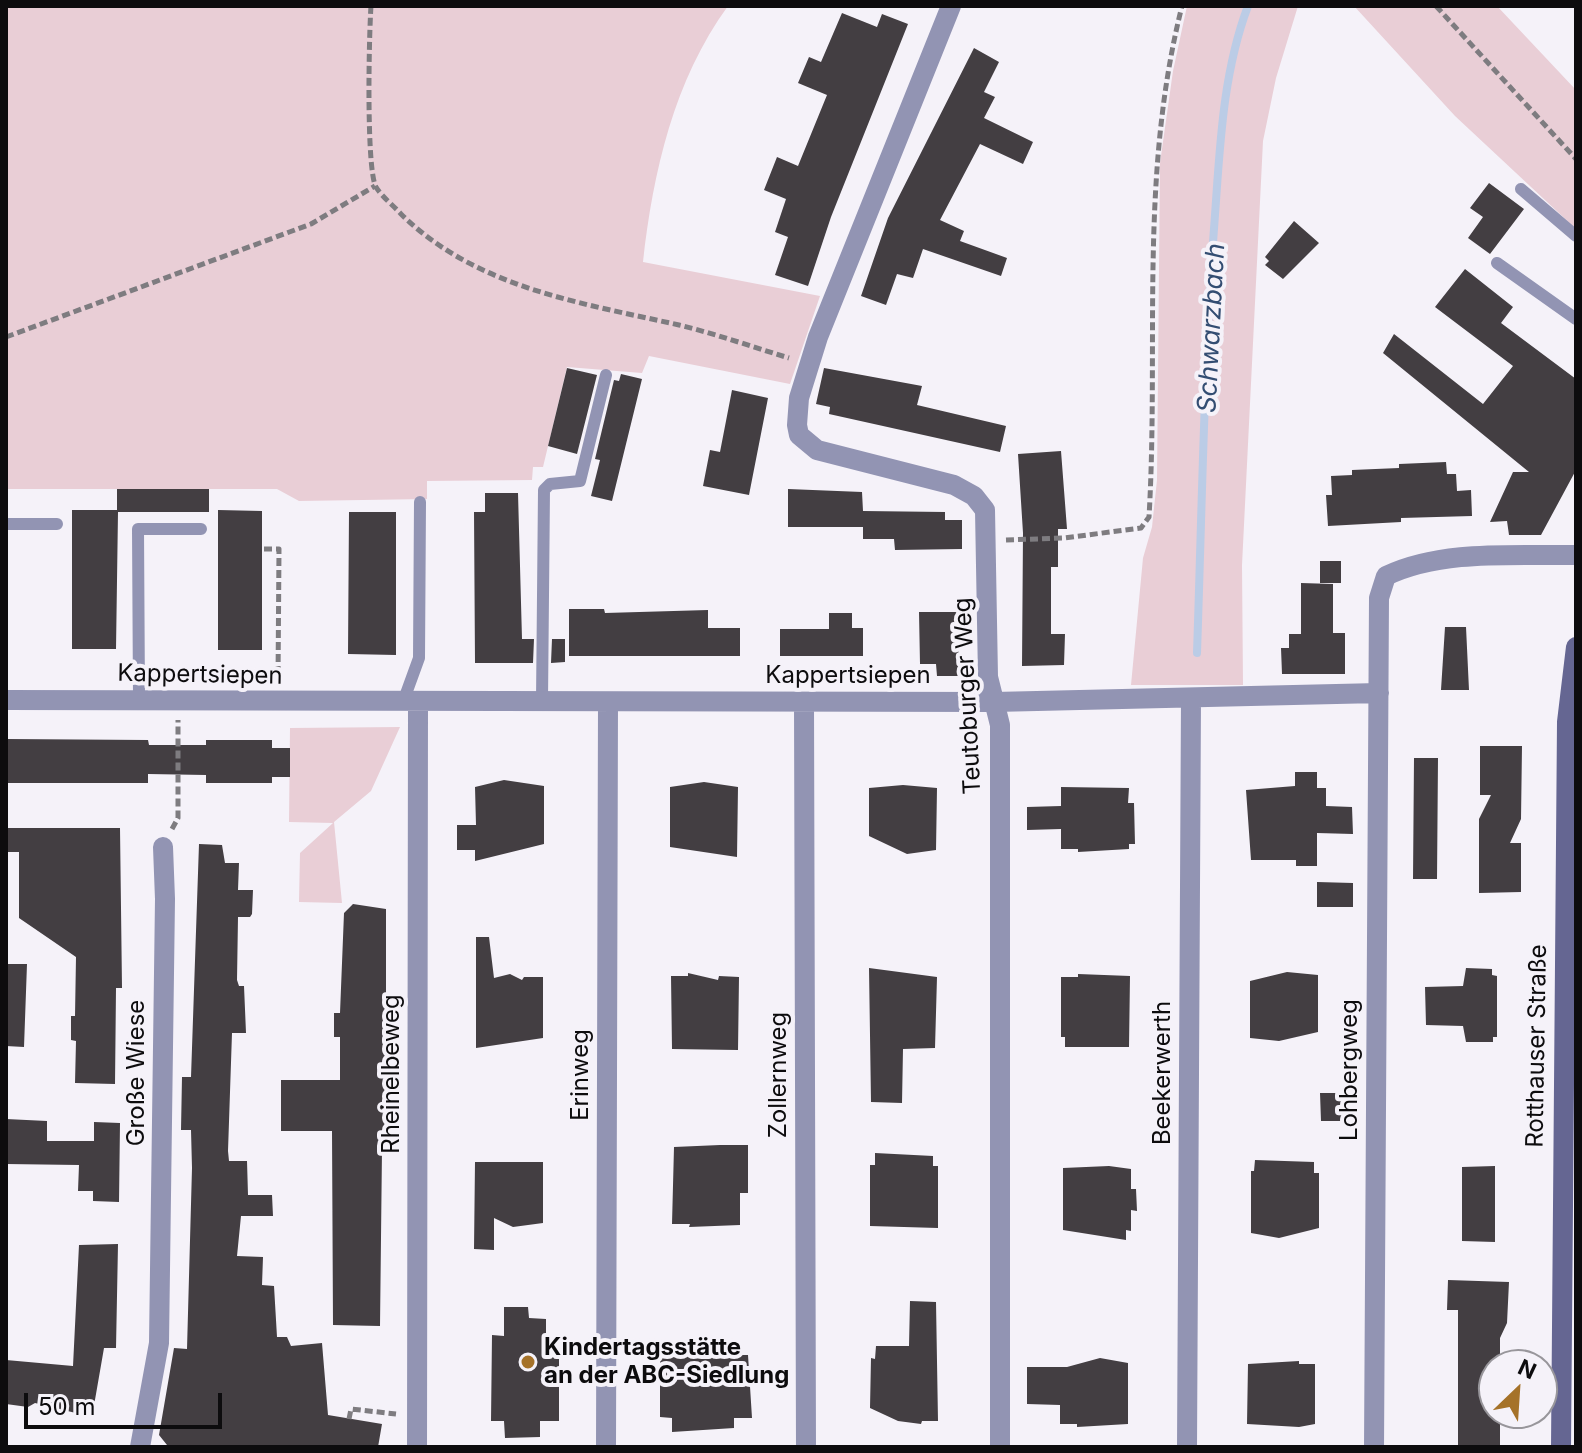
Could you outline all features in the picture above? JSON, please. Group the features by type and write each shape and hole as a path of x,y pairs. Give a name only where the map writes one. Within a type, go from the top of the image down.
{"main road":[{"name":"Rotthauser Straße","path":"1561,1447 1569,1134 1571,722 1576,647"}],"street":[{"name":"Teutoburger Weg","path":"951,6 809,364 797,415 799,435 817,450 954,485 974,496 985,510 988,541 988,677 1000,725 1000,1447"},
{"path":"1379,693 1379,598 1386,576 1408,566 1440,559 1576,555"},
{"name":"Kappertsiepen","path":"6,700 994,702 1379,693"},
{"name":"Lohbergweg","path":"1374,1447 1379,693"},
{"name":"Beekerwerth","path":"1187,1447 1191,699"},
{"name":"Rheinelbeweg","path":"411,702 417,1447"},
{"name":"Zollernweg","path":"804,702 806,1447"},
{"name":"Erinweg","path":"606,1447 608,703"},
{"name":"Große Wiese","path":"140,1447 159,1343 165,899 163,847"}],"lane":[{"path":"1521,189 1576,236"},
{"path":"1497,263 1576,319"},
{"path":"542,701 544,490 550,484 580,481 606,375"},
{"path":"411,702 419,658 420,502"},
{"path":"6,524 57,524"},
{"path":"139,700 138,529 201,529"}],"path":[{"path":"371,6 370,114 375,186 416,228 474,268 516,284 598,308 682,326 809,364"},
{"path":"988,541 1064,538 1141,528 1149,517 1155,163 1167,66 1182,6"},
{"path":"1436,6 1576,159"},
{"path":"6,337 311,224 375,186"},
{"path":"264,549 279,549 278,702"},
{"path":"163,847 178,818 178,700"},
{"path":"349,1419 351,1409 417,1416"}],"shaded area":[{"path":"6,6 728,6 693,65 669,128 653,194 643,262 820,296 790,384 649,356 642,373 567,367 543,467 533,467 532,480 427,481 427,499 299,501 277,489 6,489"},
{"path":"1187,6 1298,6 1276,78 1263,141 1242,565 1243,685 1131,685 1143,558 1152,527 1157,480 1160,163 1173,71"},
{"path":"1354,6 1497,6 1576,90 1576,229 1455,116"},
{"path":"400,727 371,791 334,822 342,903 299,902 300,853 333,823 289,822 290,728"}],"building":[{"path":"842,13 877,27 882,14 908,24 831,217 808,286 775,275 788,237 775,232 786,199 764,190 777,157 798,166 827,95 798,83 809,57 821,62"},
{"path":"974,48 999,62 984,92 995,97 984,118 1033,142 1023,164 980,144 940,220 964,231 960,241 1007,258 1001,276 923,249 913,278 897,274 886,305 861,296 888,218"},
{"path":"1489,183 1524,209 1490,254 1468,238 1483,217 1470,208"},
{"path":"1294,221 1319,243 1283,279 1265,265 1269,261 1265,257"},
{"path":"1465,269 1513,307 1501,323 1576,379 1576,470 1541,535 1509,535 1507,521 1490,522 1513,472 1529,472 1383,353 1394,334 1483,404 1513,366 1435,307"},
{"path":"567,368 597,375 577,454 548,446"},
{"path":"824,368 922,386 917,405 1006,426 1000,452 829,414 830,407 816,404"},
{"path":"621,374 642,379 612,501 591,496 600,460 595,459 614,380 619,381"},
{"path":"732,390 768,398 749,495 703,486 710,450 720,452"},
{"path":"1061,451 1067,529 1058,529 1058,567 1051,567 1051,634 1065,634 1064,665 1022,666 1023,533 1018,454"},
{"path":"1446,462 1447,474 1456,474 1457,491 1471,490 1472,516 1401,518 1401,522 1328,526 1326,495 1332,495 1331,476 1352,475 1352,470 1399,468 1399,464"},
{"path":"117,489 209,489 209,512 118,512 116,649 72,649 72,510 117,510"},
{"path":"788,489 862,492 863,511 945,512 945,520 962,520 962,549 895,550 894,539 863,539 863,527 788,527"},
{"path":"485,493 518,493 522,639 534,639 533,663 475,663 474,512 485,512"},
{"path":"218,510 262,511 262,650 218,650"},
{"path":"349,512 396,512 396,655 348,654"},
{"path":"1320,561 1341,561 1341,583 1320,583"},
{"path":"1301,583 1333,584 1333,633 1345,633 1345,674 1282,674 1281,648 1289,648 1289,634 1301,634"},
{"path":"569,609 604,609 605,613 708,610 708,628 740,628 740,656 569,656"},
{"path":"919,612 958,612 959,676 937,676 936,664 920,664"},
{"path":"829,613 852,613 852,628 863,628 863,656 780,656 780,629 829,629"},
{"path":"1445,627 1466,627 1469,690 1441,690"},
{"path":"552,639 565,639 565,662 551,663"},
{"path":"6,739 148,740 149,745 206,745 206,740 272,740 272,748 290,748 290,777 272,777 272,783 206,783 206,775 148,774 148,783 6,783"},
{"path":"1480,746 1522,746 1521,819 1510,843 1521,843 1521,892 1479,893 1479,819 1491,795 1480,795"},
{"path":"1414,758 1438,758 1437,879 1413,879"},
{"path":"1295,772 1317,772 1317,788 1326,788 1326,806 1352,807 1353,834 1317,833 1317,866 1296,866 1296,860 1251,860 1246,790 1295,786"},
{"path":"504,780 544,786 544,844 475,861 475,850 457,850 457,825 476,825 475,787"},
{"path":"704,782 738,787 737,857 670,847 670,787"},
{"path":"903,785 937,788 936,850 907,854 869,836 869,788"},
{"path":"1061,787 1129,788 1128,803 1134,803 1135,844 1129,844 1129,849 1078,852 1078,849 1061,849 1061,829 1027,830 1027,807 1061,806"},
{"path":"6,828 120,828 122,988 116,988 115,1084 75,1083 76,1041 71,1040 71,1016 75,1016 76,957 19,918 19,852 6,852"},
{"path":"199,844 222,845 225,863 239,863 238,890 253,890 252,914 250,917 238,917 237,980 239,986 244,986 246,1033 232,1033 228,1151 229,1161 247,1161 248,1195 272,1195 273,1216 241,1216 237,1256 263,1257 262,1285 274,1286 277,1337 287,1337 291,1346 322,1343 328,1415 382,1424 378,1447 179,1447 167,1445 159,1435 174,1348 187,1349 192,1168 191,1130 181,1130 182,1077 191,1077"},
{"path":"1317,882 1353,883 1353,907 1317,907"},
{"path":"353,904 386,909 386,1149 382,1149 380,1326 333,1325 332,1131 281,1131 281,1080 340,1080 340,1037 334,1037 334,1013 340,1013 344,913"},
{"path":"476,937 489,937 494,978 510,974 522,980 524,977 543,977 543,1038 476,1048"},
{"path":"6,964 27,964 24,1047 6,1046"},
{"path":"869,968 937,977 935,1048 903,1049 902,1103 871,1102"},
{"path":"1466,968 1492,969 1492,975 1497,976 1497,1037 1493,1037 1493,1042 1466,1042 1463,1026 1426,1025 1425,987 1463,986"},
{"path":"1287,972 1318,975 1318,1032 1279,1041 1250,1038 1250,981"},
{"path":"688,973 718,980 719,976 739,977 738,1050 672,1049 671,976 688,976"},
{"path":"1078,974 1130,976 1129,1047 1065,1047 1065,1037 1061,1037 1061,977 1078,977"},
{"path":"1320,1093 1341,1093 1342,1121 1321,1121"},
{"path":"6,1119 47,1121 47,1141 94,1141 94,1122 120,1123 119,1202 93,1201 93,1191 78,1191 79,1165 6,1164"},
{"path":"748,1145 748,1193 740,1193 740,1225 689,1227 690,1224 672,1224 674,1147"},
{"path":"875,1153 933,1156 933,1166 938,1166 938,1228 870,1226 870,1165 875,1165"},
{"path":"1255,1160 1314,1162 1314,1173 1319,1173 1319,1228 1279,1238 1251,1233 1251,1171 1254,1171"},
{"path":"475,1162 543,1162 543,1223 513,1227 494,1218 494,1250 474,1249"},
{"path":"1109,1166 1131,1169 1131,1189 1136,1189 1137,1211 1131,1210 1131,1231 1126,1230 1126,1240 1063,1230 1063,1168"},
{"path":"1495,1166 1495,1242 1462,1241 1462,1167"},
{"path":"118,1244 116,1348 104,1348 92,1417 35,1403 28,1407 6,1404 6,1360 73,1366 79,1245"},
{"path":"1448,1280 1509,1282 1507,1323 1500,1338 1500,1349 1478,1349 1478,1429 1500,1429 1500,1447 1458,1447 1458,1310 1447,1310"},
{"path":"910,1301 936,1302 938,1421 922,1421 921,1424 898,1421 870,1408 871,1358 875,1359 876,1346 909,1346"},
{"path":"504,1307 528,1307 529,1318 546,1319 546,1336 559,1336 559,1421 540,1421 540,1437 505,1438 504,1421 491,1421 492,1335 504,1336"},
{"path":"723,1352 723,1355 748,1355 752,1418 734,1418 734,1428 672,1432 672,1418 660,1417 660,1355"},
{"path":"1100,1358 1128,1363 1128,1424 1077,1427 1077,1424 1060,1424 1060,1405 1027,1404 1027,1367 1067,1367"},
{"path":"1299,1361 1299,1364 1315,1364 1315,1424 1299,1427 1247,1424 1248,1364"}],"waterway":[{"name":"Schwarzbach","path":"1197,653 1206,379 1219,162 1228,83 1248,6"}],"place":[{"name":"Kindertagsstätte an der ABC-Siedlung","path":"528,1362"}]}
